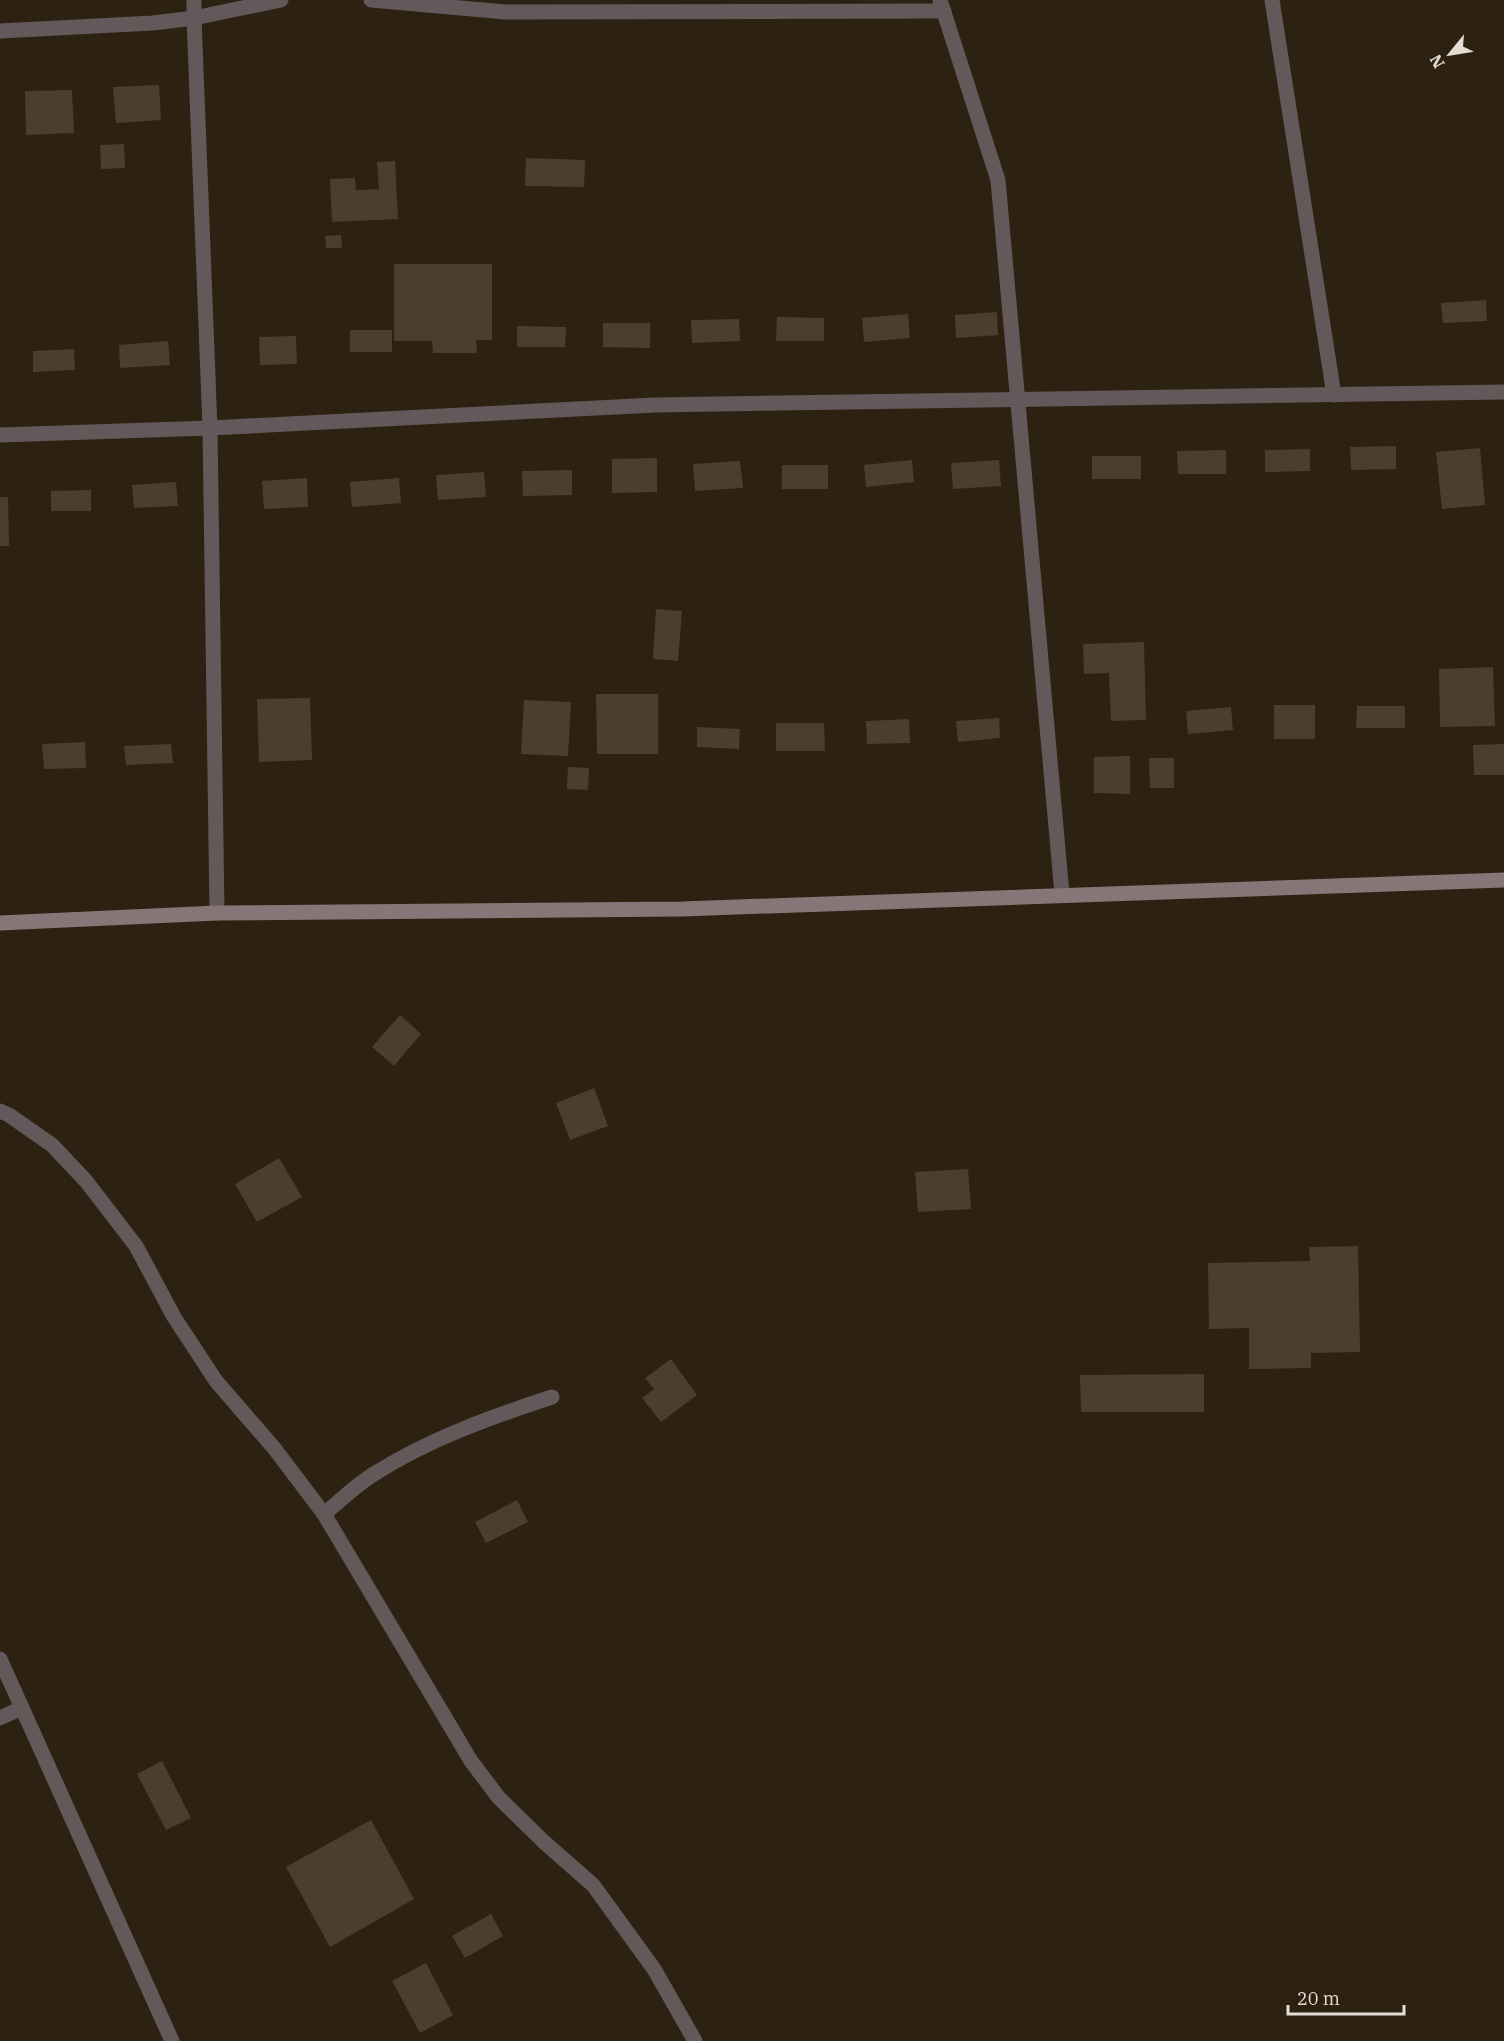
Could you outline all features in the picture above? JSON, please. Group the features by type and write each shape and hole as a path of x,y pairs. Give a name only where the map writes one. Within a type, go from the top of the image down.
{"street":[{"path":"194,0 210,428 217,914"},
{"path":"0,31 153,23 194,18 281,0"},
{"path":"371,0 506,12 942,6 998,180 1062,894"},
{"path":"1272,0 1334,395"},
{"path":"0,435 210,428 655,405 1504,392"},
{"path":"0,922 217,914 682,909 1504,880"},
{"path":"0,1111 52,1145 86,1181 136,1246 174,1317 216,1381 273,1448 324,1515 471,1761 499,1798 593,1885 654,1969 696,2041"},
{"path":"324,1515 372,1475 415,1450 552,1396"},
{"path":"0,1659 172,2041"},
{"path":"0,1718 22,1708"}],"building":[{"path":"159,85 161,120 116,123 113,87"},
{"path":"72,90 74,133 26,135 25,91"},
{"path":"124,144 125,168 101,169 100,145"},
{"path":"526,158 585,160 584,187 525,186"},
{"path":"395,161 398,219 332,222 330,179 355,178 356,190 379,189 377,162"},
{"path":"341,235 342,248 326,248 325,236"},
{"path":"394,264 492,264 492,340 476,340 477,353 433,353 432,341 394,341"},
{"path":"1486,300 1487,321 1443,323 1441,303"},
{"path":"997,312 998,335 956,338 955,315"},
{"path":"908,314 910,338 864,342 862,318"},
{"path":"777,317 824,318 824,341 776,341"},
{"path":"739,319 740,341 692,343 691,320"},
{"path":"603,323 650,323 650,348 603,347"},
{"path":"517,326 566,327 565,347 517,347"},
{"path":"350,330 392,330 392,352 350,352"},
{"path":"296,336 297,364 260,365 259,337"},
{"path":"168,341 170,365 120,368 119,345"},
{"path":"74,349 75,370 33,372 33,351"},
{"path":"1396,446 1396,469 1351,470 1350,447"},
{"path":"1480,448 1485,505 1442,509 1436,452"},
{"path":"1310,449 1310,471 1265,472 1265,450"},
{"path":"1226,450 1226,474 1178,474 1177,451"},
{"path":"1092,456 1141,456 1141,479 1092,479"},
{"path":"657,458 657,492 612,493 612,459"},
{"path":"912,460 914,482 866,487 864,465"},
{"path":"999,460 1001,486 953,489 951,463"},
{"path":"740,461 743,488 695,491 693,464"},
{"path":"782,465 828,465 828,489 782,489"},
{"path":"572,470 572,495 523,496 522,471"},
{"path":"484,472 486,497 438,500 436,475"},
{"path":"307,478 308,507 264,509 262,481"},
{"path":"399,478 401,503 352,507 350,482"},
{"path":"176,482 178,506 134,508 132,485"},
{"path":"91,490 91,511 51,511 51,491"},
{"path":"0,497 8,497 9,546 0,546"},
{"path":"656,609 682,611 678,661 653,659"},
{"path":"1144,642 1146,720 1111,721 1109,673 1084,674 1083,644"},
{"path":"1493,667 1495,726 1440,727 1439,669"},
{"path":"596,694 658,694 658,754 597,754"},
{"path":"310,698 312,760 259,762 257,699"},
{"path":"524,700 571,702 568,756 521,754"},
{"path":"1274,705 1315,705 1315,739 1274,739"},
{"path":"1357,706 1405,706 1405,728 1356,728"},
{"path":"1231,707 1233,730 1188,734 1186,711"},
{"path":"999,718 1000,738 958,742 956,721"},
{"path":"909,719 910,743 867,744 866,721"},
{"path":"776,723 824,723 825,751 776,751"},
{"path":"697,727 740,729 739,749 697,747"},
{"path":"85,742 86,768 44,769 42,744"},
{"path":"171,744 173,763 126,765 124,746"},
{"path":"1504,744 1504,775 1474,775 1473,745"},
{"path":"1130,756 1130,794 1094,793 1094,757"},
{"path":"1149,758 1174,758 1174,788 1150,788"},
{"path":"568,767 589,768 588,790 567,789"},
{"path":"400,1015 421,1034 394,1066 372,1047"},
{"path":"594,1088 608,1126 570,1140 556,1103"},
{"path":"279,1158 302,1197 257,1222 235,1184"},
{"path":"968,1169 971,1209 918,1212 915,1172"},
{"path":"1358,1246 1360,1352 1311,1353 1311,1368 1249,1369 1249,1328 1209,1329 1208,1263 1310,1261 1309,1247"},
{"path":"671,1359 697,1395 661,1422 642,1398 654,1389 645,1378"},
{"path":"1204,1374 1204,1412 1081,1412 1080,1375"},
{"path":"517,1500 528,1522 486,1543 475,1522"},
{"path":"162,1761 191,1818 166,1830 137,1774"},
{"path":"371,1820 414,1899 330,1947 286,1867"},
{"path":"491,1914 503,1936 465,1958 452,1936"},
{"path":"426,1963 453,2015 420,2033 392,1981"}]}
